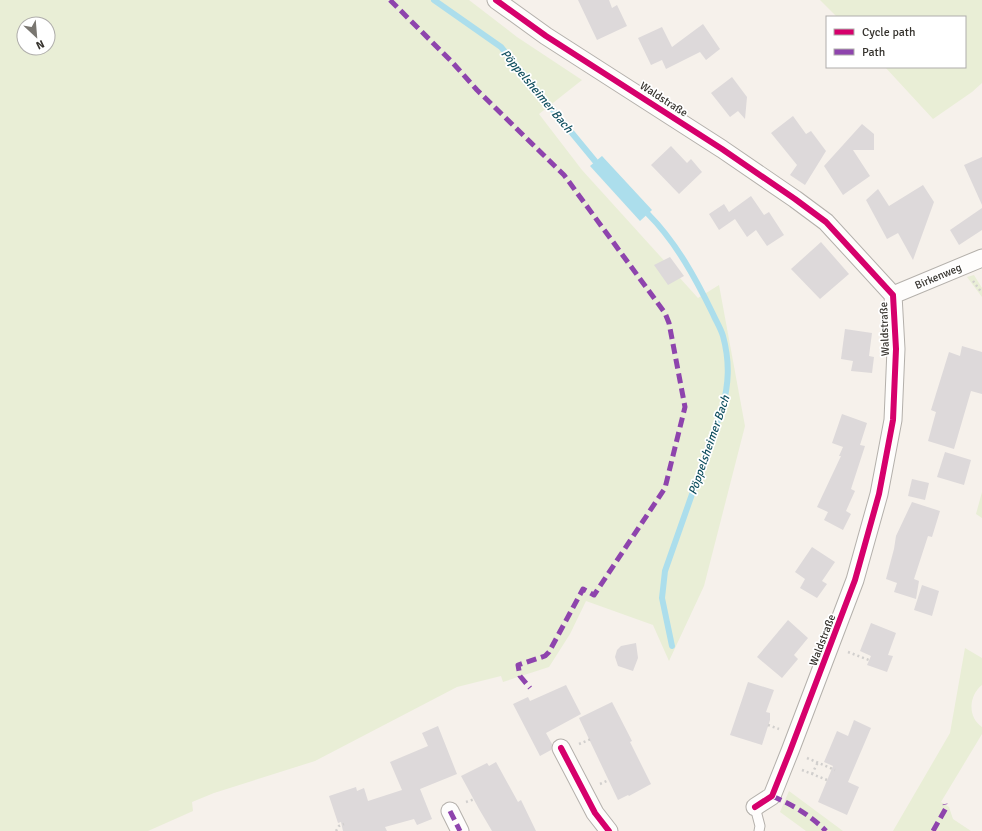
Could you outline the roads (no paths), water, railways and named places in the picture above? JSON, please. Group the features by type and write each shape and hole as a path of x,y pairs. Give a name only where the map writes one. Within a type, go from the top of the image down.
{"street":[{"name":"Waldstraße","path":"496,0 546,36 722,149 795,199 826,222 893,294 895,371 892,420 888,451 855,580 772,796 755,807"},
{"name":"Birkenweg","path":"893,294 982,258"},
{"path":"561,748 595,813 609,831"},
{"path":"450,811 460,831"}],"lane":[{"name":"Waldstraße","path":"755,807 760,826 759,831"}],"water":[{"path":"602,156 652,210 640,221 590,166"}],"waterway":[{"name":"Pöppelsheimer Bach","path":"434,0 501,47 595,161"},
{"name":"Pöppelsheimer Bach","path":"648,214 668,237 685,261 700,288 722,333 728,364 726,391 722,409 665,571 662,598 672,646"}]}
